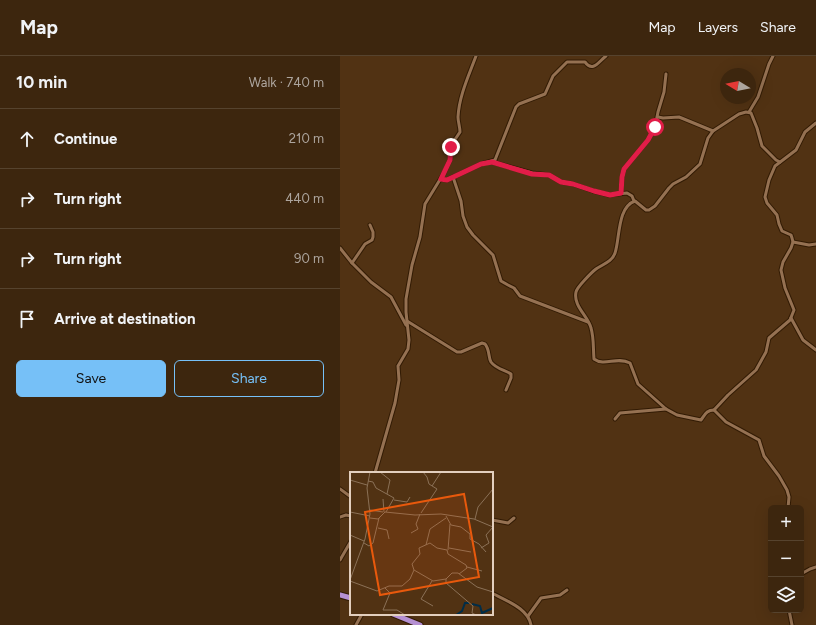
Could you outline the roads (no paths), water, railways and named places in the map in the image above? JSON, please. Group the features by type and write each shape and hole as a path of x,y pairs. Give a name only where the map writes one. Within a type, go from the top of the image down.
{"highway":[{"path":"340,595 350,598"},
{"path":"395,615 420,625"}],"street":[{"path":"375,472 395,403 399,380 398,366 408,349 409,340 406,299 412,265 420,237 425,204 441,179 450,160 452,144 460,132 458,111 464,88 476,56"},
{"path":"492,162 497,158 513,112 519,104 545,94 553,76 567,62 585,62 588,65 597,66 606,56"},
{"path":"441,179 447,180 481,164 492,162 532,174 549,175 561,182 610,195 621,193 629,194 632,196 634,201 646,210 649,210 655,206 671,186 686,177 700,164 708,138 713,132 739,114 749,112 758,97 773,56"},
{"path":"621,193 624,169 648,140 655,127 667,78 666,74"},
{"path":"749,112 752,115 757,128 762,146 780,162"},
{"path":"658,117 679,117 713,132"},
{"path":"714,410 728,395 756,370 766,352 769,338 791,318 794,310 785,288 781,266 793,242 790,235 782,231 777,215 765,200 769,180 773,170 780,162 796,150 805,132 816,123"},
{"path":"453,177 461,201 463,216 467,227 493,255 501,281 514,288 520,296 588,322"},
{"path":"634,201 627,208 619,222 616,247 612,258 594,271 576,291 580,310 592,331 594,358 598,361 604,362 620,360 630,363 638,384 666,409 677,415 700,420 708,410 714,410 726,422 759,440 764,456 780,476 787,490 788,505"},
{"path":"352,263 365,244 372,240 373,232 370,225"},
{"path":"793,242 809,245 816,244"},
{"path":"340,248 352,263 371,282 391,297 407,326"},
{"path":"791,318 803,340 816,350"},
{"path":"407,321 457,352 461,352 482,343 485,344 489,349 491,362 495,366 511,374 506,390"},
{"path":"615,419 620,413 666,409"},
{"path":"340,489 350,496"},
{"path":"340,517 346,515 350,516"},
{"path":"493,520 508,523 514,518"},
{"path":"340,560 350,543"},
{"path":"804,572 810,568 816,567"},
{"path":"528,616 541,598 560,595 567,590"},
{"path":"493,594 522,610 528,616 531,625"},
{"path":"790,613 792,625"},
{"path":"356,625 361,615"}]}
